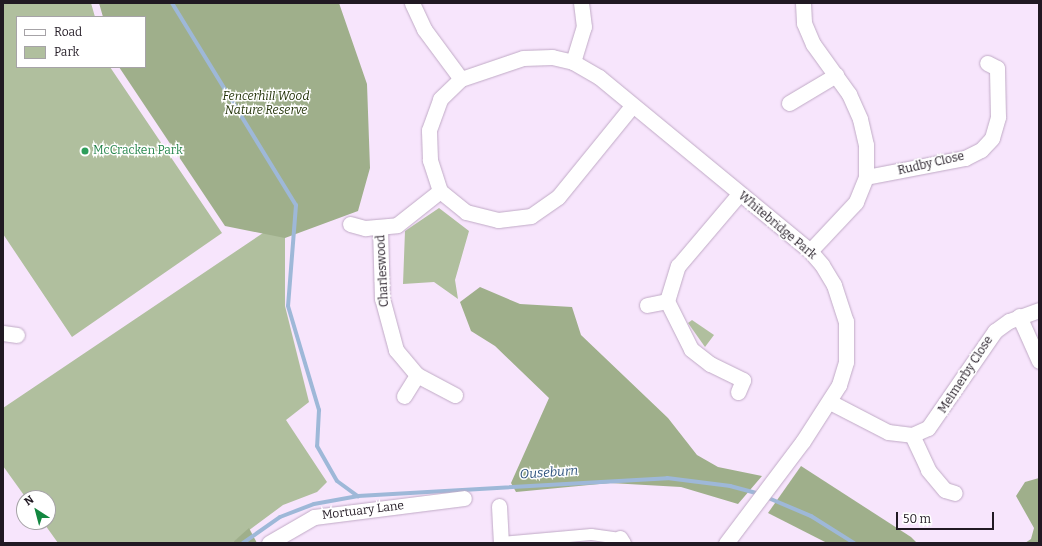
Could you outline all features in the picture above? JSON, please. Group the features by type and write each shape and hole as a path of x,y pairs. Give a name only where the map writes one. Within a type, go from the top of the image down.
{"street":[{"path":"412,3 424,28 461,79 440,99 429,130 430,160 440,191 466,212 498,220 532,216 558,197 632,106"},
{"path":"573,62 584,27 582,3"},
{"path":"803,3 804,23 813,44 836,75 860,119 866,177 856,202 810,251"},
{"name":"Whitebridge Park","path":"461,79 523,58 552,57 573,62 599,76 632,106 810,251 834,285 846,321 846,362 830,402 726,543"},
{"name":"Rudby Close","path":"866,177 965,158 981,150 992,138 998,117 998,67"},
{"path":"789,103 836,75"},
{"name":"Charleswood","path":"350,224 380,228 397,225 414,215 440,191"},
{"path":"739,194 678,266 667,300 691,349 710,364 744,383"},
{"name":"Charleswood","path":"380,228 382,298 388,332 396,350 417,375 455,395"},
{"path":"647,305 667,300"},
{"name":"Melmerby Close","path":"912,435 928,428 939,416 995,331 1019,316 1039,310"},
{"path":"1019,316 1039,361"},
{"path":"404,396 417,375"},
{"path":"830,402 888,432 912,435 928,470 945,490 955,493"},
{"name":"Mortuary Lane","path":"269,543 314,517 464,498"},
{"path":"499,506 501,543 590,534 621,541"}],"green space":[{"name":"McCracken Park","path":"3,3 91,3 95,16 16,16 16,68 111,68 222,233 72,337 3,234"},
{"name":"Fencerhill Wood Nature Reserve","path":"99,3 339,3 367,84 370,168 358,211 285,238 225,226 120,68 146,68 146,16 103,16"},
{"path":"439,208 469,231 455,280 458,299 434,282 403,284 405,231"},
{"path":"285,230 285,306 309,402 286,420 327,482 317,492 283,505 232,543 58,543 49,530 56,530 56,490 20,490 3,466 3,408 266,231"},
{"path":"480,287 520,304 572,307 581,335 668,418 697,455 718,467 762,476 738,504 681,487 610,483 516,492 511,483 549,398 495,346 471,331 460,302"},
{"path":"692,320 714,335 705,347 688,323"},
{"path":"801,466 911,537 917,543 827,543 768,513"},
{"path":"1039,478 1039,543 1025,543 1031,539 1034,528 1016,496 1025,482"},
{"path":"249,528 257,543 232,543"}],"waterway":[{"path":"172,3 296,205 288,306 319,410 317,446 337,481 358,496"},
{"name":"Ouseburn","path":"243,543 280,517 314,504 358,496 667,478 730,486 759,494"},
{"name":"Ouseburn","path":"766,497 811,516 854,543"}],"place":[{"name":"McCracken Park","path":"85,151"}]}
